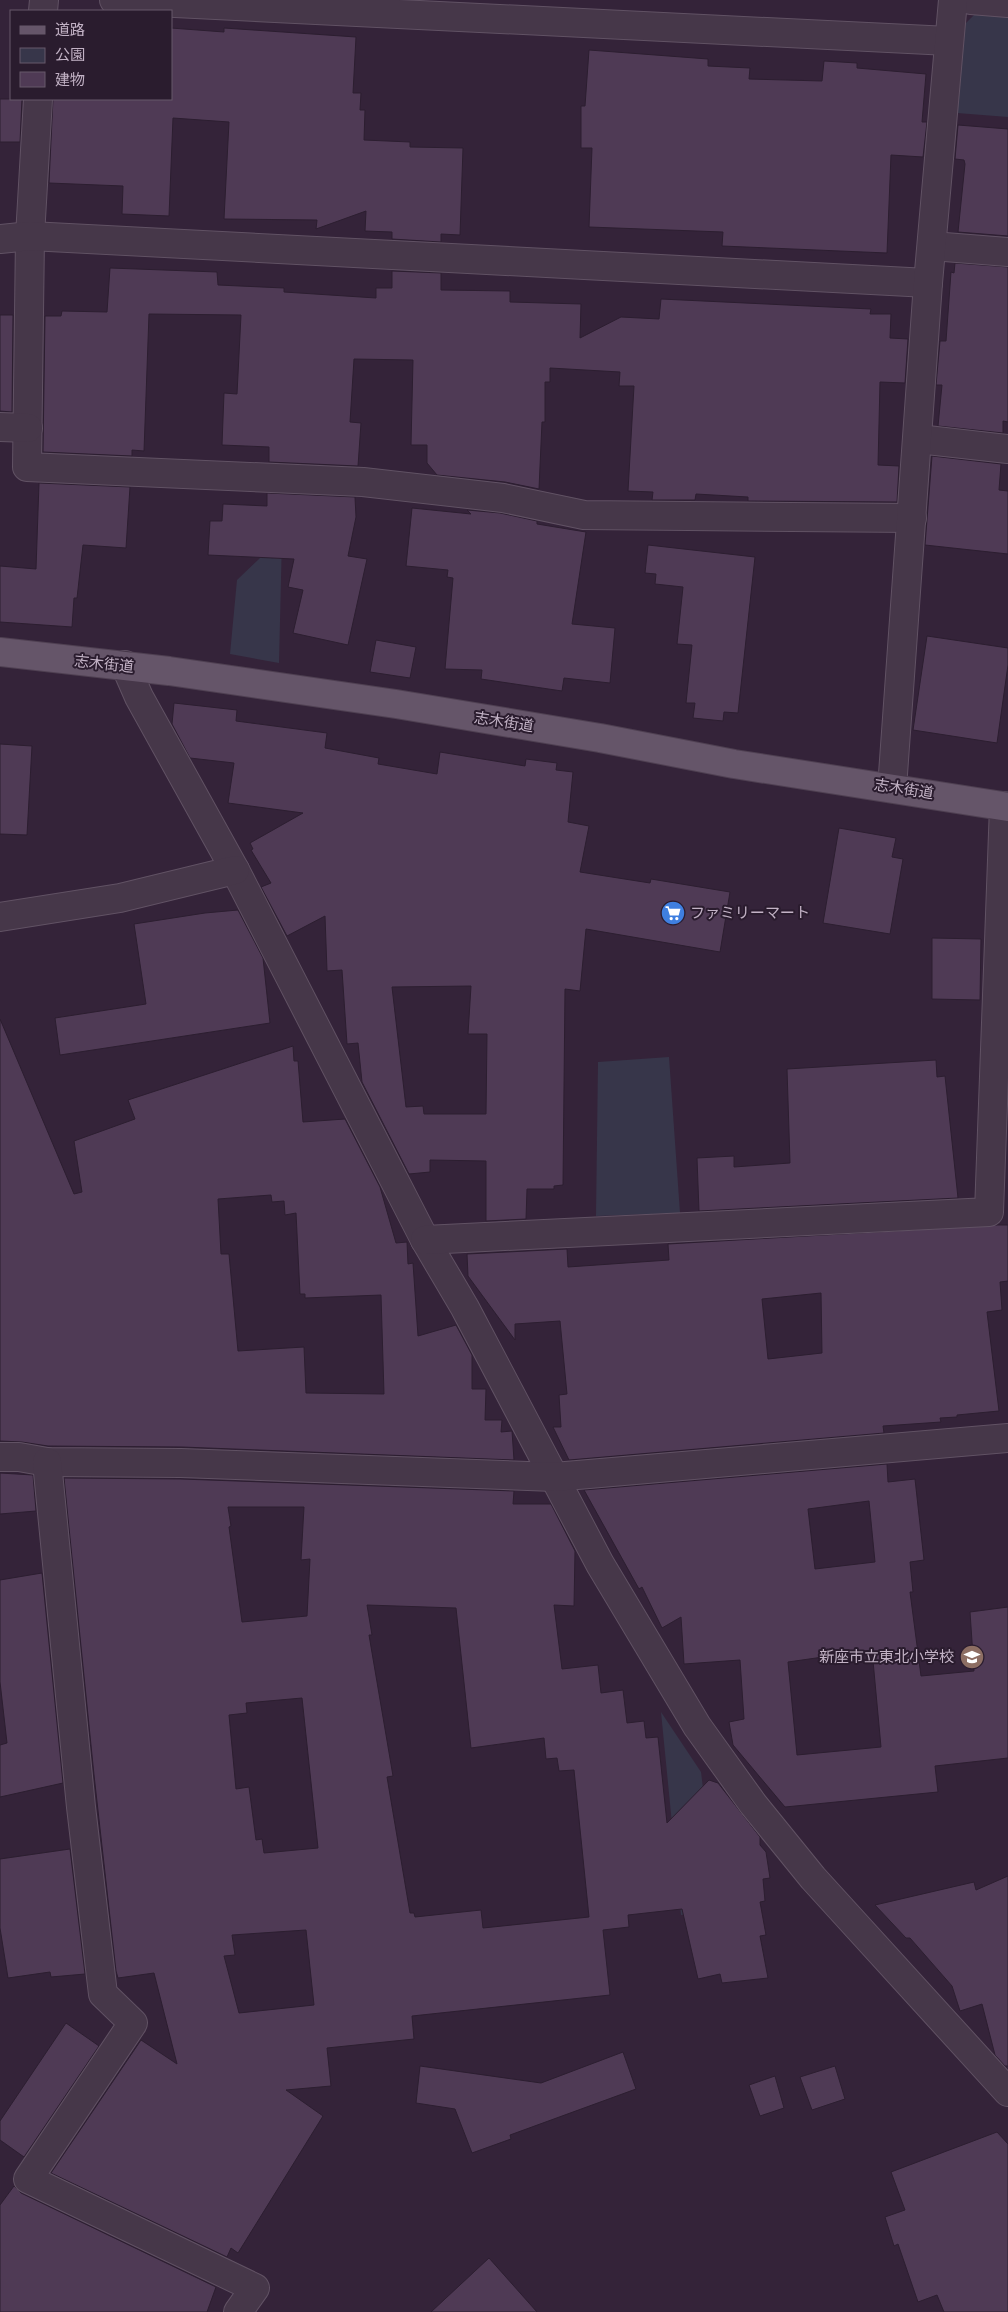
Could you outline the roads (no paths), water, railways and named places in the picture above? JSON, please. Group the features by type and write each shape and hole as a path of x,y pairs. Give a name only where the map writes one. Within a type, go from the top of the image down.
{"main road":[{"name":"志木街道","path":"0,652 125,666 396,704 600,738 734,764 1006,806"}],"street":[{"path":"114,0 551,10 949,41"},
{"path":"892,788 928,282 953,0"},
{"path":"971,0 1008,3"},
{"path":"38,100 30,236 27,467 363,482 502,498 584,515 912,518"},
{"path":"0,239 30,236 928,282"},
{"path":"932,246 1008,252"},
{"path":"0,427 28,428"},
{"path":"918,440 1008,449"},
{"path":"125,666 139,697 235,870 425,1240 465,1308 600,1564 697,1726 724,1766 813,1878 1008,2092"},
{"path":"425,1240 989,1212 1006,806"},
{"path":"0,916 120,898 235,870"},
{"path":"0,1457 19,1457 47,1462 181,1463 554,1477 1008,1438"},
{"path":"47,1462 81,1807 103,1994 133,2023 28,2179 255,2288 238,2312"}],"place":[{"name":"ファミリーマート","path":"673,913"},
{"name":"新座市立東北小学校","path":"972,1657"}]}
